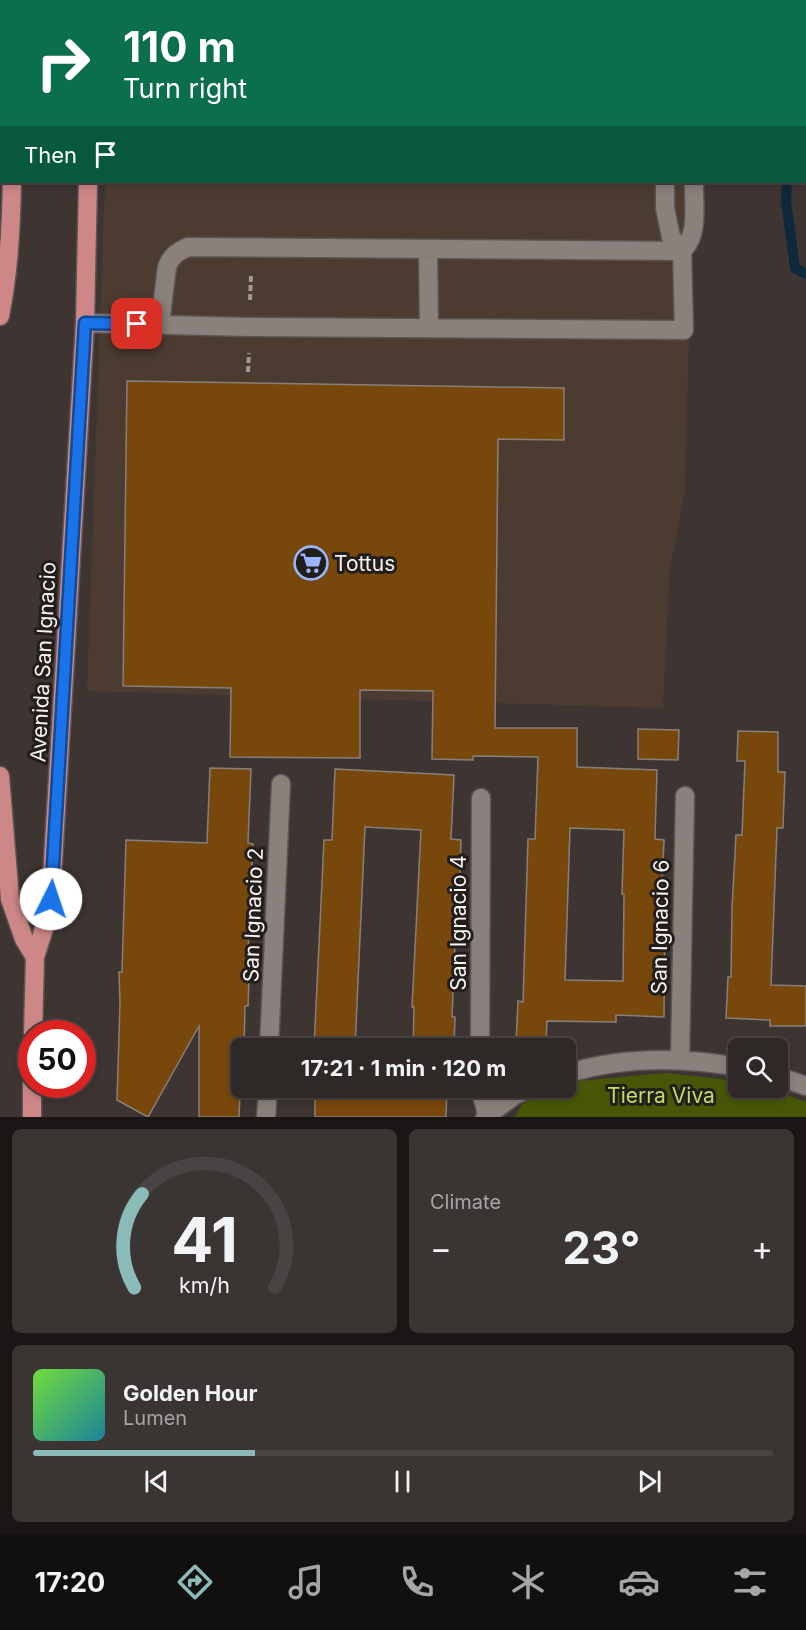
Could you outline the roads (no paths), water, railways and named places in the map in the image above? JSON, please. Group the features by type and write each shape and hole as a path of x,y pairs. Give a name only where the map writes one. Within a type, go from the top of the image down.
{"main road":[{"path":"0,316 8,276 12,183"},
{"name":"Avenida San Ignacio","path":"35,957 47,919 52,878 85,323 88,183"},
{"name":"Avenida San Ignacio","path":"0,776 10,899 24,939 35,957"},
{"path":"33,1020 35,957"},
{"path":"32,1098 32,1117"}],"street":[{"path":"85,323 249,327 684,330 682,251 671,237 665,208 665,183"},
{"path":"160,324 170,259 175,253 188,247 682,251 693,234 694,183"},
{"path":"428,249 429,328"},
{"name":"San Ignacio 2","path":"269,1038 281,784"},
{"name":"San Ignacio 6","path":"680,1060 685,796"},
{"name":"San Ignacio 4","path":"480,1038 482,798"},
{"path":"576,1072 641,1060 680,1060 728,1066"},
{"path":"788,1080 806,1086"},
{"path":"266,1117 267,1098"},
{"path":"482,1098 486,1116 511,1098"}],"waterway":[{"path":"787,183 786,201 795,268 806,274"}],"place":[{"name":"Tottus","path":"311,563"}],"park label":[{"name":"Tierra Viva","path":"661,1095"}]}
